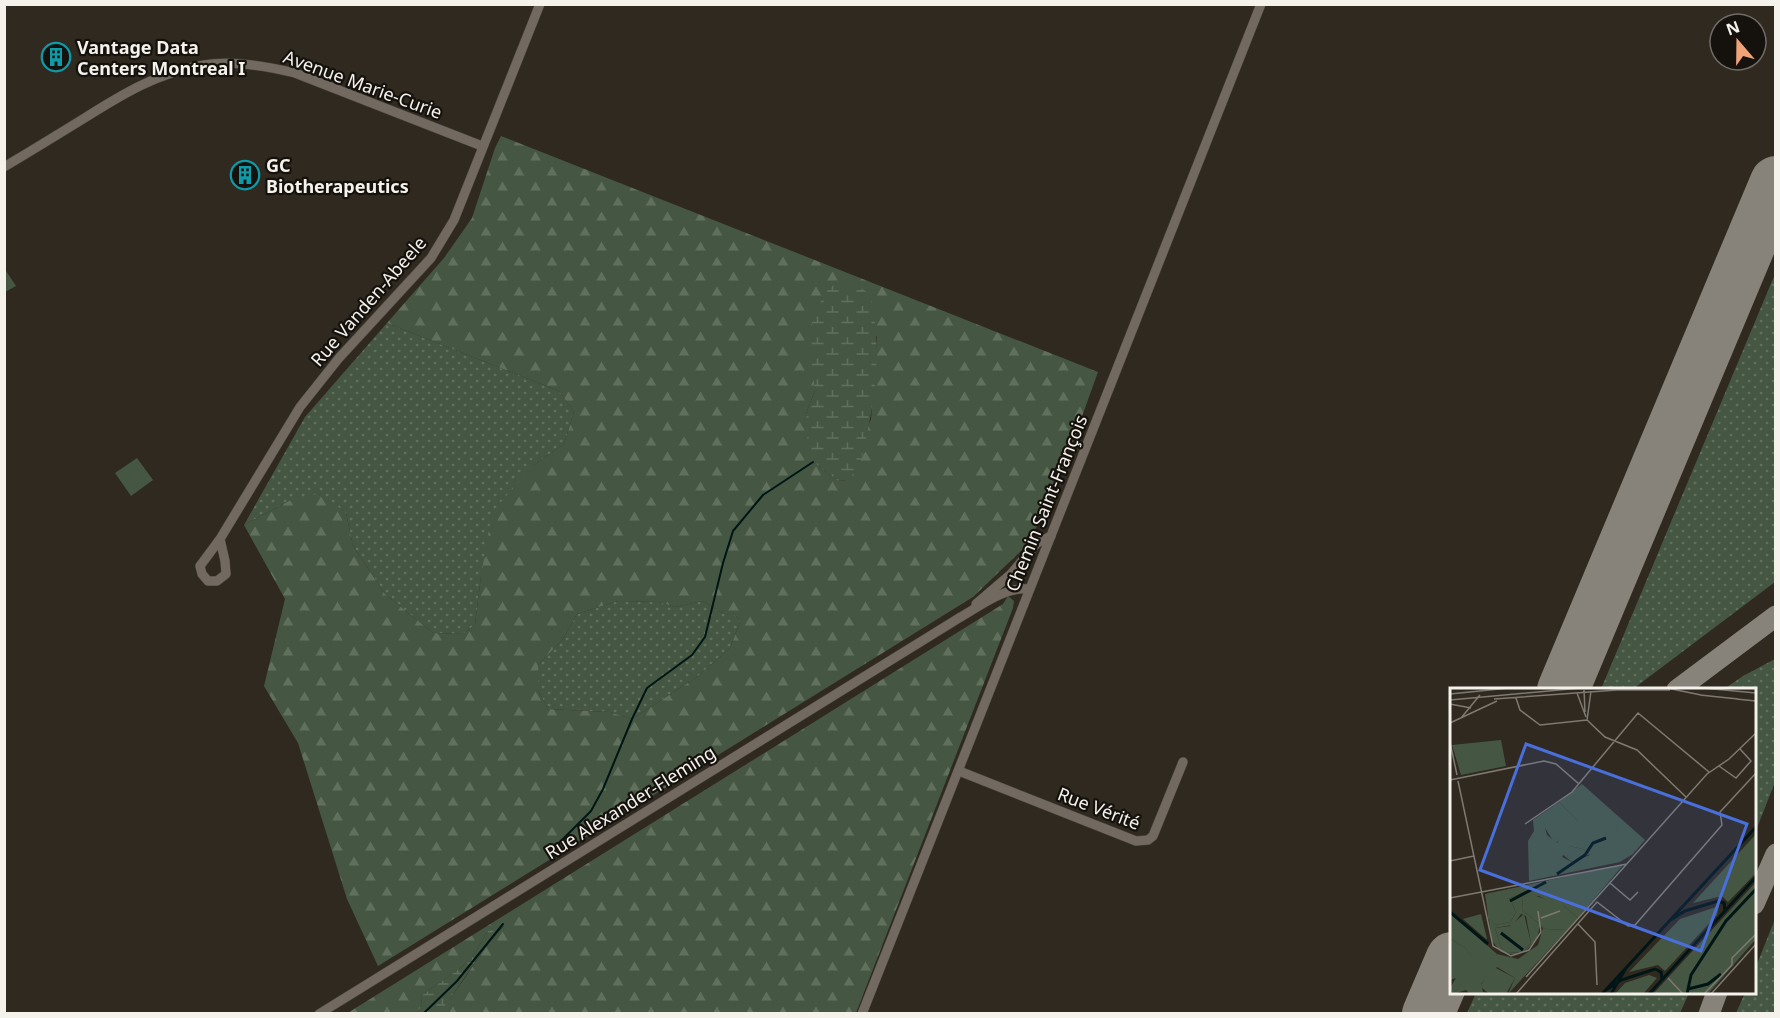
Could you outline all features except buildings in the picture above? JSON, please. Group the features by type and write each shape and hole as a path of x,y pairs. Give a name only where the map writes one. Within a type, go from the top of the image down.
{"street":[{"name":"Rue Vanden-Abeele","path":"220,539 226,574 213,582 208,581 202,574 200,566 220,539 300,407 339,358 431,258 454,220 540,4"},
{"name":"Chemin Saint-François","path":"862,1014 1261,4"},
{"name":"Avenue Marie-Curie","path":"4,167 126,92 175,71 206,64 262,65 294,73 482,146"},
{"name":"Rue Alexander-Fleming","path":"959,618 1011,574 1037,543 1051,536"},
{"name":"Rue Alexander-Fleming","path":"319,1014 959,618 1004,593 1016,589 1029,589"},
{"name":"Rue Vérité","path":"959,771 1142,842 1153,836 1183,762"}],"green space":[{"path":"501,136 1098,372 1050,505 1023,549 973,597 378,966 347,899 298,743 264,686 285,599 244,525 289,501 321,493 346,513 353,546 385,594 433,633 463,634 475,625 492,512 534,465 564,444 574,412 559,391 387,323 444,258 472,218","holes":["877,336 871,419 847,480 838,481 813,462 806,414 815,390","618,601 659,602 675,607 703,601 724,614 733,614 741,620 730,648 697,677 632,719 610,712 548,709 538,690 538,665 563,639 577,614"]},
{"path":"4,268 16,286 5,292 4,292"},
{"path":"1775,274 1775,582 1634,688 1601,688"},
{"path":"852,282 870,294 874,312 877,349 875,388 860,464 847,480 838,481 813,462 808,453 806,414 815,390 811,356 812,317 828,289 837,283"},
{"path":"387,323 559,391 574,412 564,444 534,465 481,576 475,625 463,634 433,633 385,594 353,546 346,513 289,501 244,525 305,417"},
{"path":"137,458 153,480 131,496 115,473"},
{"path":"1008,596 1014,601 1013,608 856,1013 437,1013 504,926 488,931 470,961 421,996 422,1006 416,1013 346,1014 1003,604"},
{"path":"618,601 659,602 675,607 703,601 724,614 733,614 741,620 730,648 697,677 632,719 610,712 548,709 538,690 538,665 563,639 577,614"},
{"path":"1775,659 1775,782 1756,830 1756,688 1725,688"},
{"path":"1775,919 1775,1013 1736,1013 1745,994 1756,994 1756,966"},
{"path":"500,923 504,925 442,1009 437,1013 416,1013 422,1006 421,996 470,961 488,931"},
{"path":"1475,994 1689,994 1680,1013 1467,1013"}],"waterway":[{"path":"559,843 591,811 603,789 647,688 692,655 705,637 733,531 763,495 813,462"},
{"path":"423,1014 457,981 503,924"}],"taxiway":[{"path":"1680,688 1776,616"},
{"path":"1756,899 1776,854"},
{"path":"1709,1014 1716,994"}],"runway":[{"path":"1564,688 1776,182"},
{"path":"1428,1014 1450,963"}],"place":[{"name":"Vantage Data Centers Montreal I","path":"56,57"},
{"name":"GC Biotherapeutics","path":"245,175"}]}
